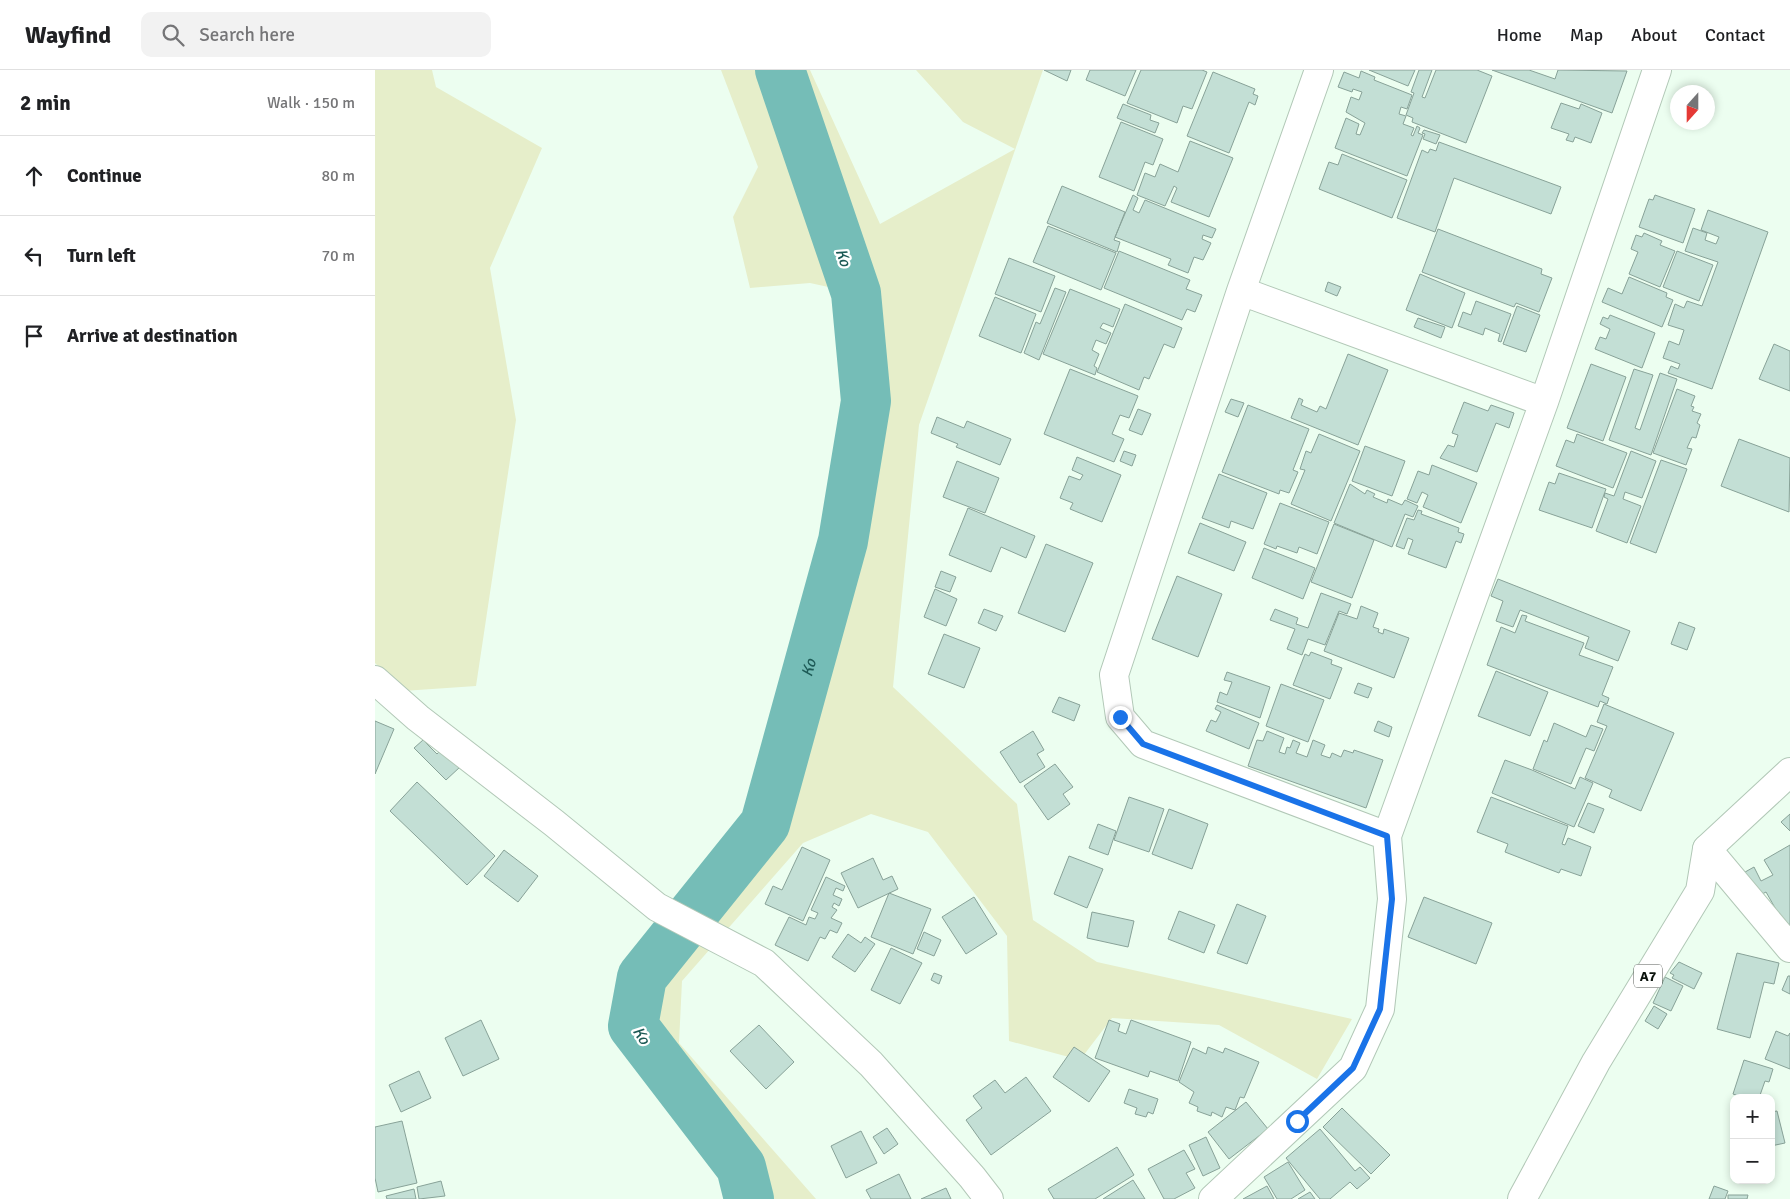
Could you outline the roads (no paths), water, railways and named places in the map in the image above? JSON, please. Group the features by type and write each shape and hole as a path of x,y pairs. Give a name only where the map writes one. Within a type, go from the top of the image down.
{"street":[{"path":"1319,70 1241,291 1114,675 1120,717 1143,744 1387,836"},
{"path":"1213,1199 1353,1068 1380,1009 1392,899 1387,836 1543,402 1657,70"},
{"path":"1241,291 1543,402"},
{"path":"375,680 417,718 554,823 657,907 713,934 764,963 884,1078 972,1177 989,1199"},
{"path":"1790,772 1707,849 1790,948"},
{"name":"A7","path":"1522,1199 1596,1062 1700,891 1707,849"}],"waterway":[{"name":"Ko","path":"749,1199 741,1167 633,1026 642,977 765,824 843,541 866,401 856,293 780,70"}]}
